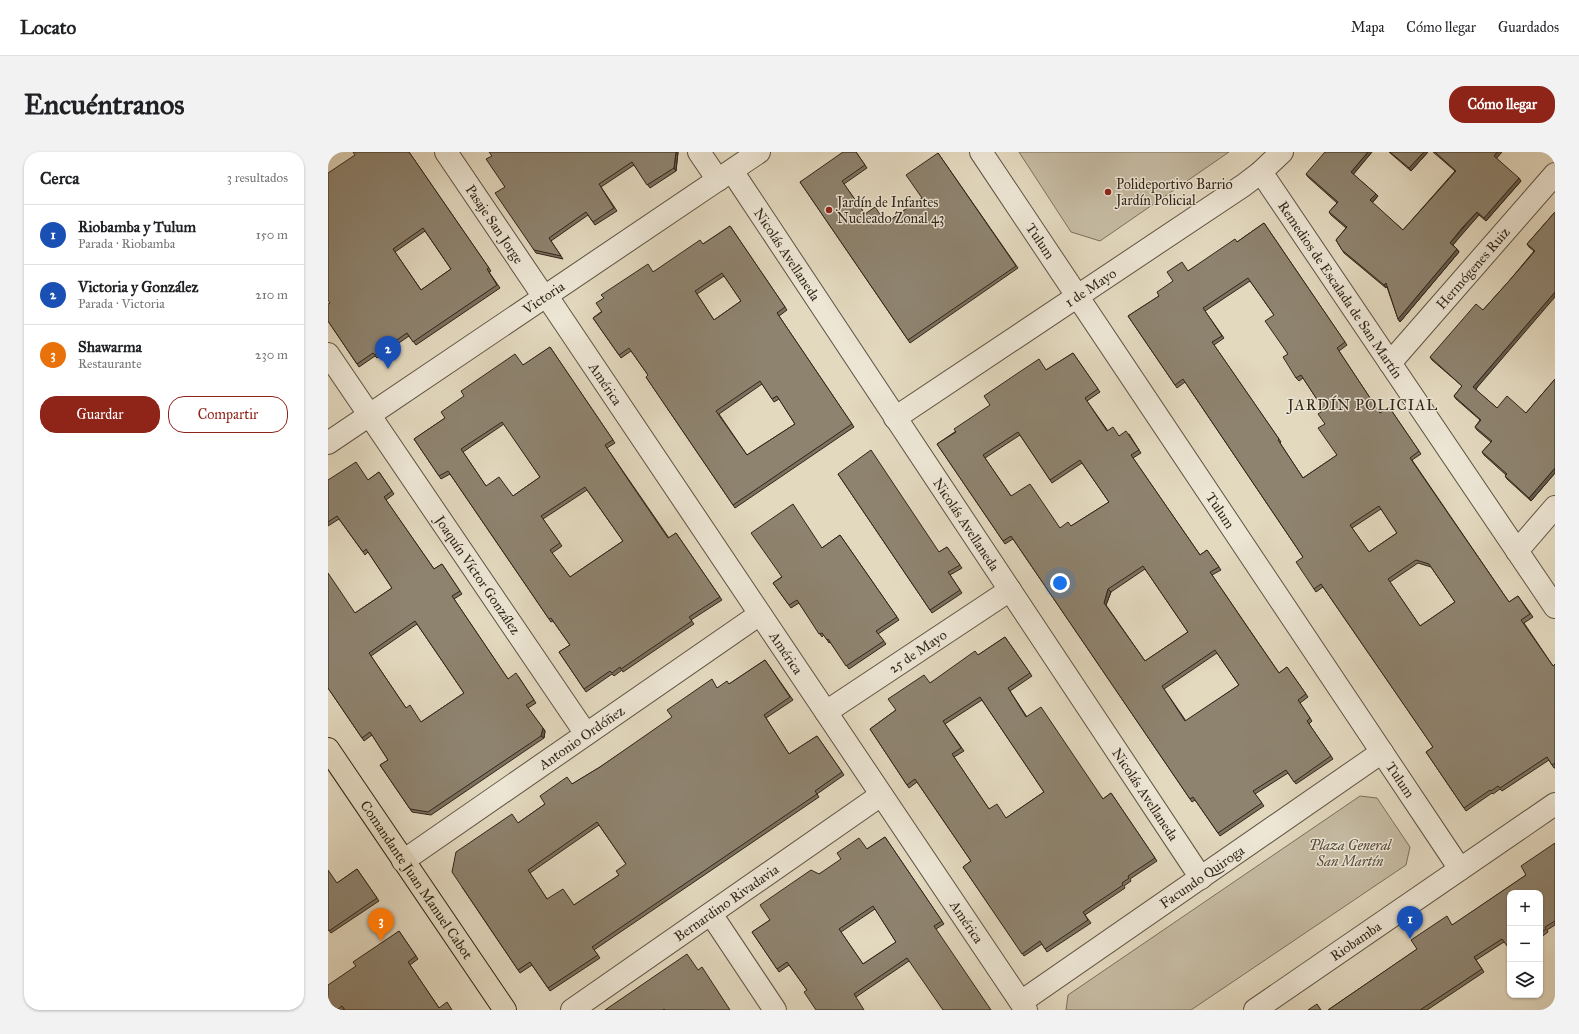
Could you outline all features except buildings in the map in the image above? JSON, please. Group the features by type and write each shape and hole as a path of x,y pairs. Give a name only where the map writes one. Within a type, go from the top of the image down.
{"main road":[{"name":"Comandante Juan Manuel Cabot","path":"328,749 505,1010"}],"street":[{"name":"Pasaje San Jorge","path":"446,152 545,296"},
{"name":"Nicolás Avellaneda","path":"699,152 725,176 895,418 1201,878"},
{"name":"Victoria","path":"328,443 759,152"},
{"name":"Tulum","path":"981,152 1460,869"},
{"name":"1 de Mayo","path":"895,418 1244,185 1261,172 1282,152"},
{"name":"Remedios de Escalada de San Martín","path":"1261,172 1555,607"},
{"name":"Hermógenes Ruiz","path":"1390,362 1555,174"},
{"name":"América","path":"545,296 1023,1006"},
{"name":"Joaquín Víctor González","path":"328,354 586,734"},
{"path":"1517,550 1555,507"},
{"name":"25 de Mayo","path":"826,712 1010,590"},
{"name":"Antonio Ordóñez","path":"403,861 760,614"},
{"name":"Facundo Quiroga","path":"1023,1006 1201,878 1382,752"},
{"name":"Bernardino Rivadavia","path":"572,1010 881,795"},
{"name":"Riobamba","path":"1255,1010 1555,804"},
{"path":"710,914 775,1010"}],"green space":[{"name":"Polideportivo Barrio Jardín Policial","path":"1019,152 1229,152 1100,241 1071,232"},
{"name":"Plaza General San Martín","path":"1360,796 1377,798 1410,847 1406,865 1191,1010 1066,1010 1068,995"}],"place":[{"name":"Polideportivo Barrio Jardín Policial","path":"1108,192"},
{"name":"Jardín de Infantes Nucleado Zonal 43","path":"829,210"},
{"name":"Victoria y González","path":"388,369"},
{"name":"Riobamba y Tulum","path":"1410,939"},
{"name":"Shawarma","path":"381,941"}],"district":[{"name":"JARDÍN POLICIAL","path":"1363,405"}]}
